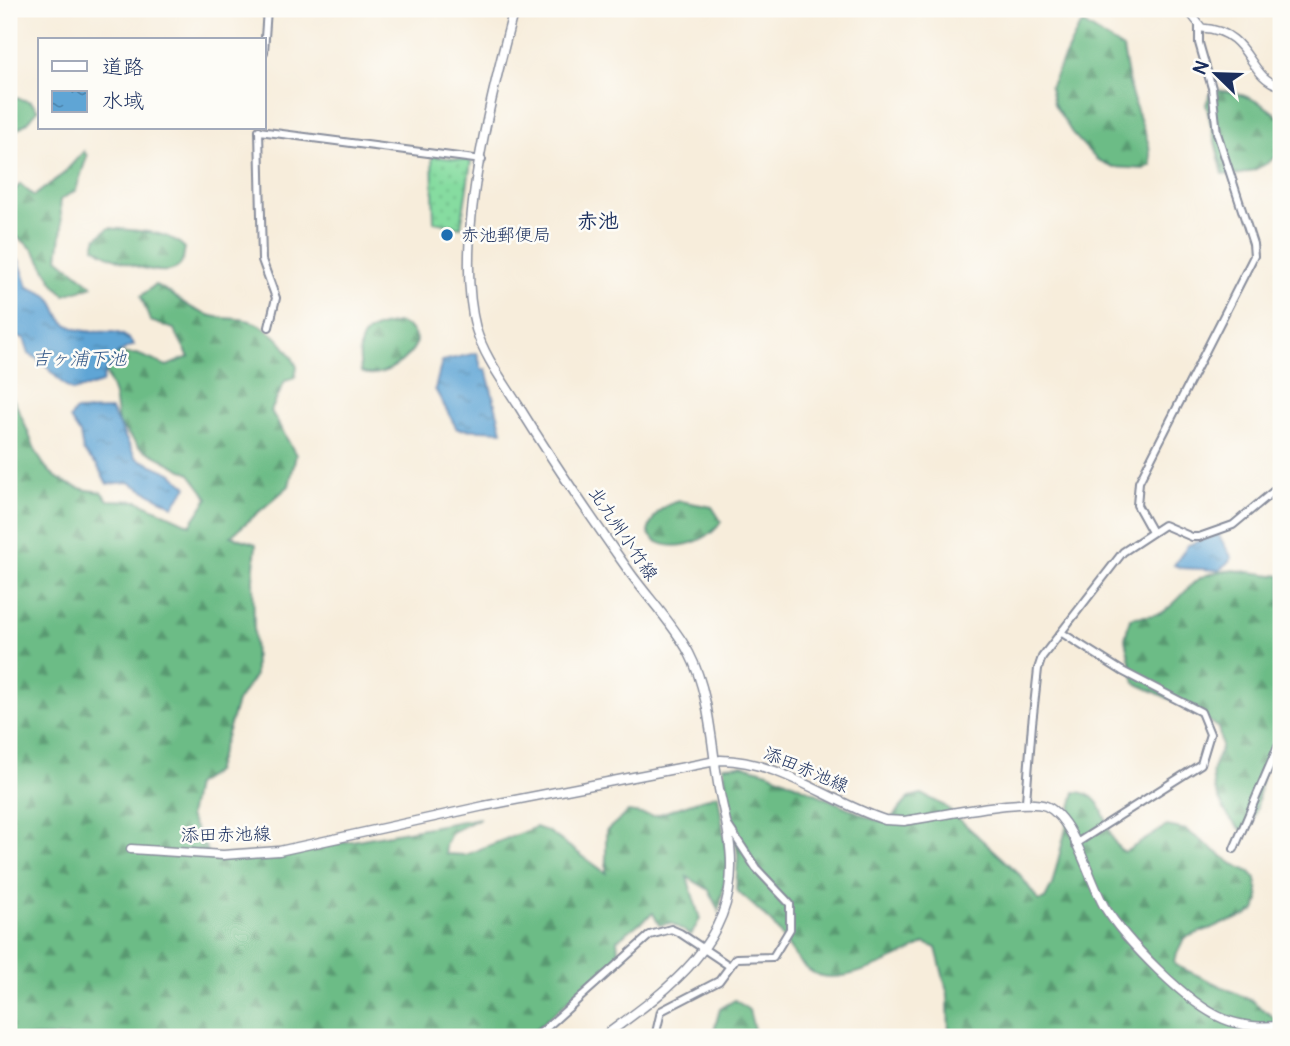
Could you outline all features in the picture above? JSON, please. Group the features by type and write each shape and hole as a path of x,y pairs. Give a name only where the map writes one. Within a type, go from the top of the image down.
{"main road":[{"name":"北九州小竹線","path":"514,9 497,73 482,160 468,270 480,340 531,427 609,544 690,656 698,674 728,826 731,859 729,894 705,950 675,983 603,1037"},
{"path":"1187,9 1199,26 1231,34 1265,78 1281,86"},
{"name":"添田赤池線","path":"131,849 223,855 279,850 484,806 715,761 741,760 768,768 886,820 941,816 1026,802 1057,812 1104,905 1121,930 1186,993 1226,1020 1260,1027 1281,1026"}],"street":[{"path":"265,38 267,9"},
{"path":"1152,532 1137,505 1139,482 1254,256 1253,244 1217,133 1212,88 1199,43 1199,26"},
{"path":"269,327 276,298 262,260 259,130 482,160"},
{"path":"1026,802 1038,669 1042,657 1123,552 1152,532 1169,525 1184,534 1199,537 1233,525 1281,485"},
{"path":"1062,633 1122,671 1194,706 1201,712 1210,734 1200,764 1075,844"},
{"path":"1234,849 1281,739"},
{"path":"655,1037 661,1011 719,981 729,965 741,957 768,958 777,954 790,929 791,913 786,898 756,868 728,826"},
{"path":"536,1037 650,935 671,929 729,965"}],"green space":[{"path":"1084,24 1123,49 1131,93 1149,145 1151,165 1144,169 1113,167 1096,159 1072,133 1054,104 1050,87 1079,27"},
{"path":"1217,90 1251,99 1281,119 1281,151 1263,166 1246,173 1223,174 1206,104 1210,94"},
{"path":"9,96 31,102 38,110 28,122 9,135"},
{"path":"84,151 87,156 76,190 60,200 62,227 58,258 93,286 65,295 36,253 21,239 9,234 9,184 16,189 20,184 34,196 63,174"},
{"path":"432,156 471,161 461,227 434,222"},
{"path":"109,228 150,232 169,237 185,248 181,264 169,271 147,269 94,247 97,237"},
{"path":"155,285 203,313 259,325 282,343 297,367 295,378 285,381 271,411 296,455 289,486 231,536 256,544 253,579 255,675 237,702 215,772 195,785 189,817 212,859 267,856 480,818 452,832 445,845 446,854 465,855 536,827 549,832 606,873 606,831 628,812 654,816 718,794 728,863 719,912 709,890 687,877 700,919 691,935 671,923 659,925 653,913 617,940 619,957 527,1037 9,1037 9,392 39,457 48,470 60,480 78,488 101,492 108,500 138,501 190,525 208,498 190,474 139,447 118,423 114,395 105,370 104,354 137,354 167,366 189,357 174,329 150,321 141,296"},
{"path":"397,323 408,327 417,342 408,356 377,374 361,372 360,351 364,337 375,329"},
{"path":"680,501 712,507 721,521 716,529 697,541 674,546 654,540 648,532 656,515 668,505"},
{"path":"1233,570 1281,576 1281,752 1271,759 1265,768 1256,812 1244,831 1232,821 1214,785 1213,769 1221,747 1218,728 1194,710 1135,683 1125,639 1130,618 1160,614 1198,579"},
{"path":"743,765 768,772 875,820 889,821 910,797 922,794 945,806 1020,875 1039,901 1045,899 1052,885 1075,792 1087,794 1095,800 1118,847 1125,852 1167,826 1186,830 1233,864 1250,872 1256,879 1259,900 1255,910 1247,915 1184,938 1174,960 1175,965 1251,1000 1281,1023 1281,1037 949,1037 948,995 936,948 925,943 873,968 842,976 829,977 811,972 799,961 771,922 736,890 738,855 723,766"},
{"path":"735,1000 749,1010 756,1037 712,1037 720,1009"}],"water":[{"name":"吉ヶ浦下池","path":"9,256 19,260 28,287 49,297 65,323 85,331 122,334 134,345 112,359 102,383 73,391 29,354 24,338 9,336"},
{"path":"477,353 482,370 486,369 502,431 457,429 435,389 442,361"},
{"path":"111,410 136,458 171,473 187,487 173,506 129,482 107,484 97,465 83,451 80,434 70,419 75,411"},
{"path":"1218,534 1232,558 1220,570 1181,568 1174,565 1188,545"}],"place":[{"name":"赤池郵便局","path":"447,235"}],"district":[{"name":"赤池","path":"598,221"}]}
